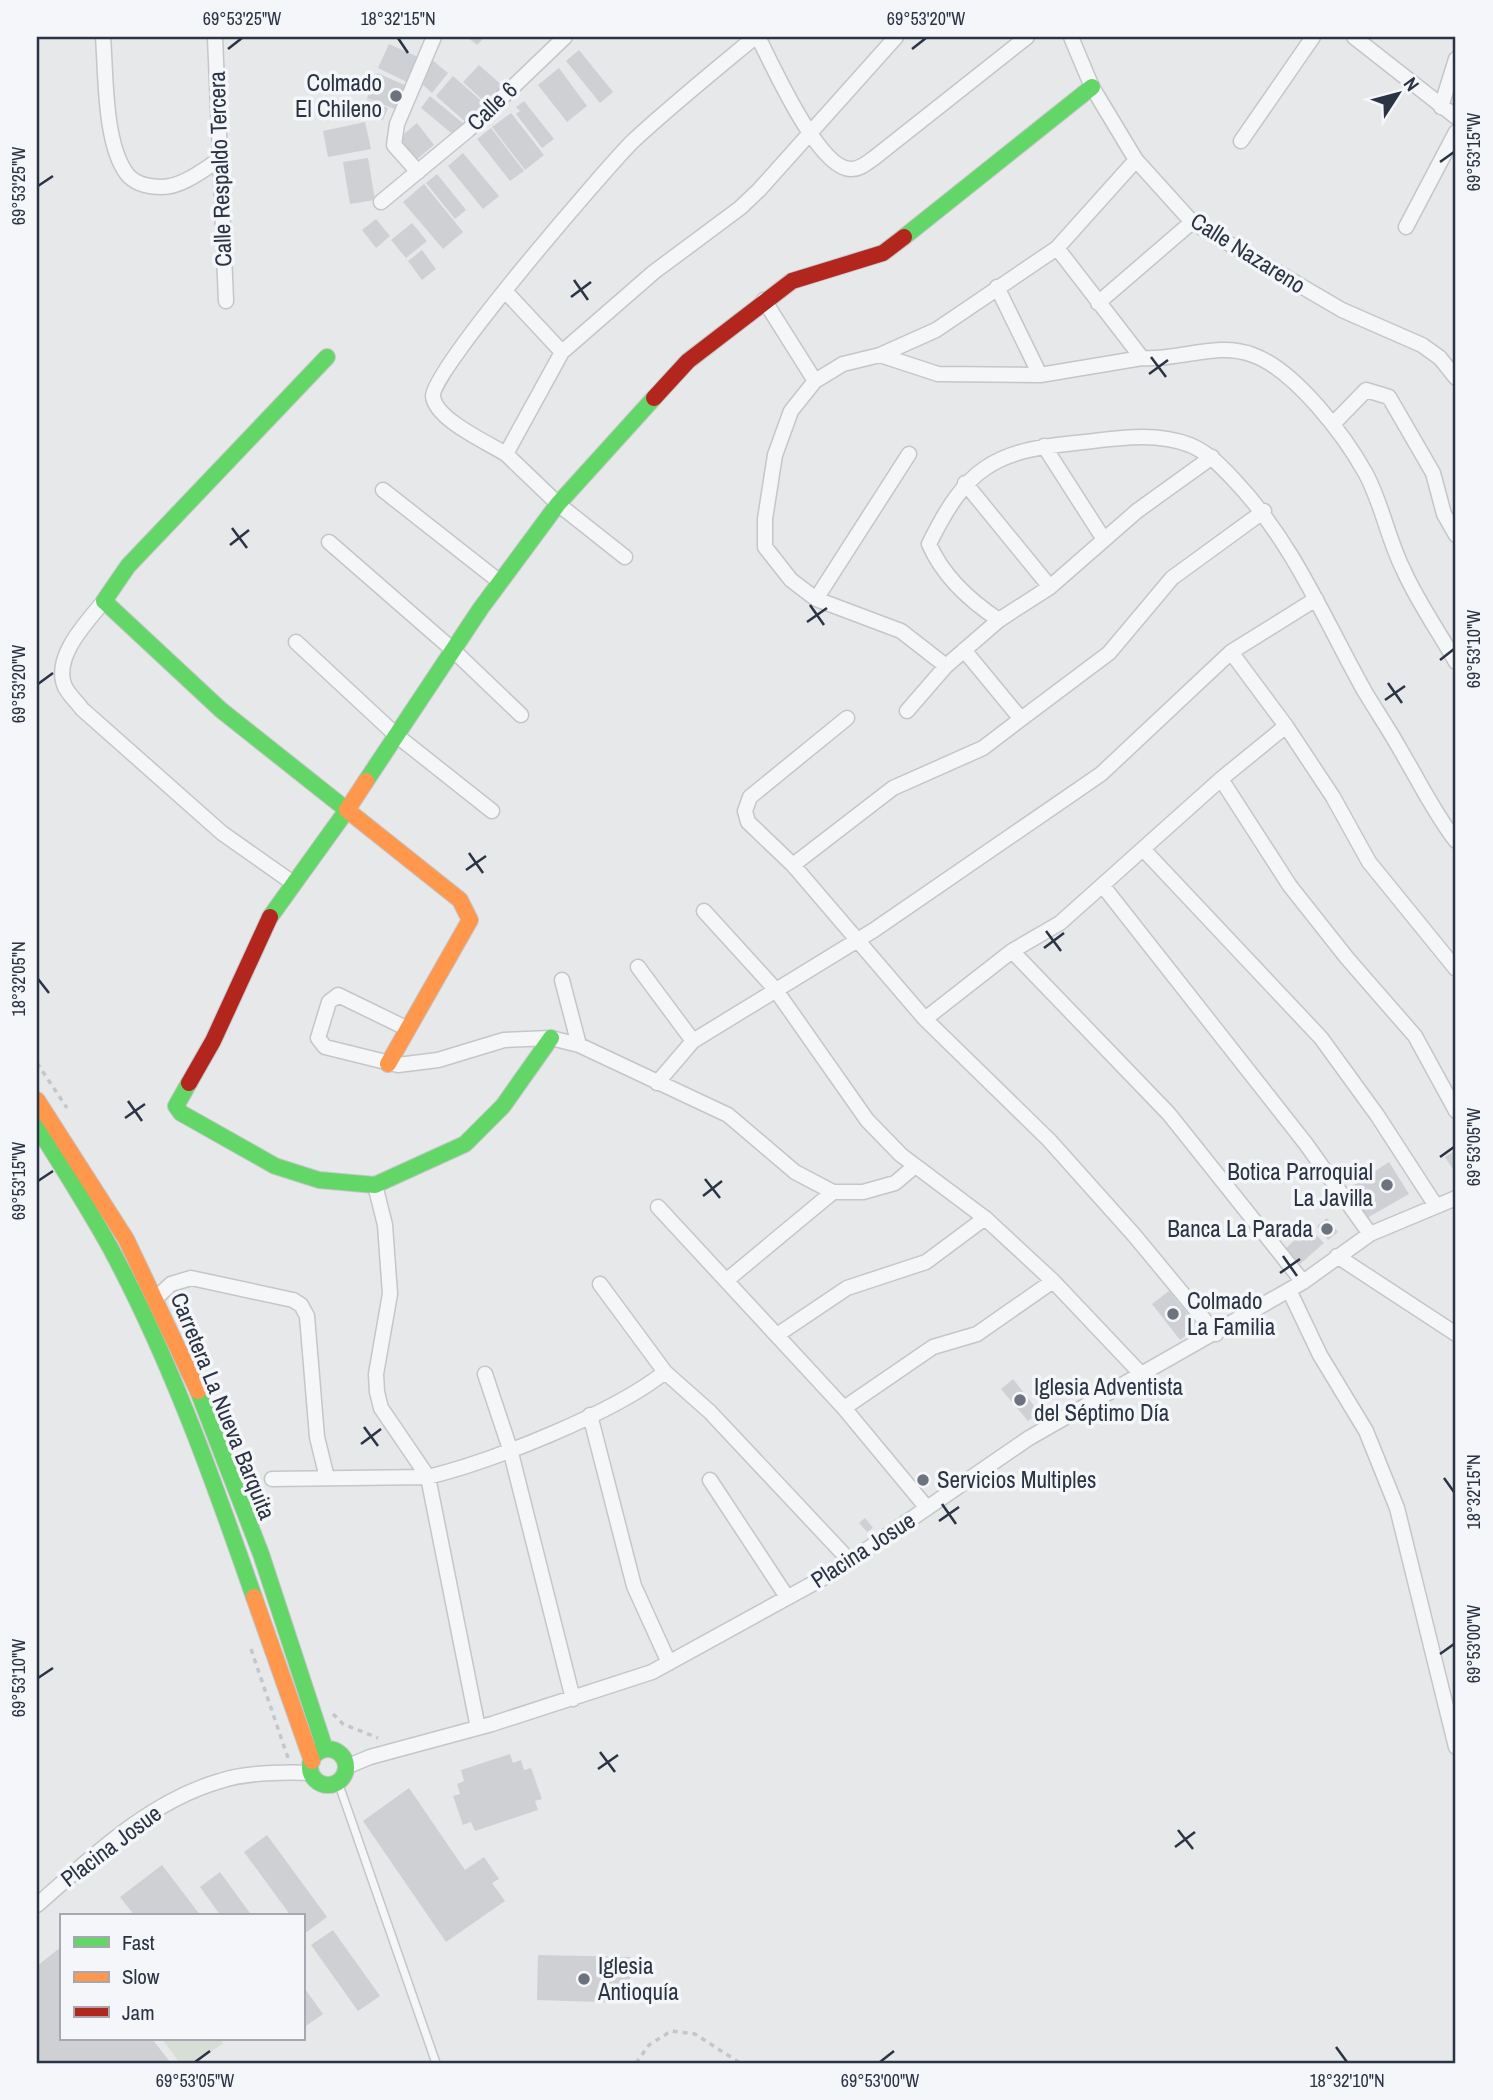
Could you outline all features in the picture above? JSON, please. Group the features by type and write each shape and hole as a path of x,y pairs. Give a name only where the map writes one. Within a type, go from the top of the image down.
{"street":[{"path":"103,37 109,118 118,157 128,176 142,185 164,187 188,179 220,159"},
{"name":"Calle Respaldo Tercera","path":"215,37 226,301"},
{"path":"418,172 394,145 397,124 434,37"},
{"name":"Calle 6","path":"381,202 468,130 565,37"},
{"path":"625,557 558,504 506,454 444,416 433,397 433,390 452,359 565,218 632,142 757,37 809,134 838,165 850,169 861,167 1027,37"},
{"path":"506,454 562,352 654,272 740,208 896,37"},
{"name":"Calle Nazareno","path":"1071,37 1092,87 1136,160 1192,222 1342,310 1422,345 1440,358 1456,378"},
{"path":"1241,141 1313,37"},
{"path":"1354,37 1456,117"},
{"path":"1441,107 1456,59"},
{"path":"551,1038 503,1106 465,1144 375,1185 318,1180 275,1166 181,1114 176,1107 213,1041 270,918 347,810 500,582 558,504 688,361 764,300 792,281 883,253 1092,87"},
{"path":"1406,228 1456,132"},
{"path":"946,666 901,631 816,599 791,580 765,547 775,455 791,411 815,381 843,364 880,355 936,330 997,286 1057,248 1136,160"},
{"path":"1098,303 1192,222"},
{"path":"1057,248 1142,358"},
{"path":"997,286 1040,375"},
{"path":"506,292 562,352"},
{"path":"764,300 815,381"},
{"path":"880,355 938,374 1040,375 1142,358 1165,360 1214,350 1253,354 1280,371 1333,424 1366,474 1403,569 1456,662"},
{"path":"293,883 222,833 82,709 65,686 65,657 78,634 128,566 327,357"},
{"path":"1333,424 1366,390 1389,397 1433,473 1444,514 1456,536"},
{"path":"999,620 979,606 950,577 929,544 949,505 965,483 1002,458 1044,446 1157,435 1191,446 1212,457 1264,512 1317,599 1366,692 1440,819 1456,841"},
{"path":"1044,446 1103,538"},
{"path":"816,599 909,454"},
{"path":"907,711 946,666 999,620 1050,587 1103,538 1212,457"},
{"path":"965,483 1050,587"},
{"path":"383,490 500,582"},
{"path":"793,865 893,788 983,748 1109,653 1172,578 1264,512"},
{"path":"329,542 453,650 521,715"},
{"path":"657,1083 693,1041 856,940 1101,774 1231,653 1317,599"},
{"path":"104,601 137,636 236,725 460,900 468,914 467,930 406,1028 388,1064"},
{"path":"296,642 396,735 492,811"},
{"path":"964,650 1021,719"},
{"path":"1231,653 1286,726 1334,797 1369,862 1456,970"},
{"path":"846,718 750,797 745,811 748,822 793,865 925,1019 1049,1140 1134,1235 1216,1334"},
{"path":"925,1019 1012,951 1060,923 1221,779 1286,726"},
{"path":"1221,779 1290,886 1415,1036 1456,1111"},
{"path":"1143,849 1321,1038 1377,1115 1436,1206"},
{"path":"1103,886 1299,1134 1370,1234"},
{"path":"704,911 775,989 867,1120 915,1166 985,1218 1053,1281 1143,1376"},
{"path":"1012,951 1169,1114 1303,1282"},
{"path":"638,967 693,1041"},
{"path":"562,981 579,1045"},
{"path":"406,1028 338,995 329,1002 318,1038 324,1047 388,1064 438,1060 504,1040 551,1038 579,1045 728,1115 795,1172 833,1192 863,1192 895,1183 915,1166"},
{"name":"Carretera La Nueva Barquita","path":"39,1104 126,1239 183,1359 233,1481 325,1749"},
{"name":"Carretera La Nueva Barquita","path":"37,1126 111,1249 166,1367 216,1489 311,1767"},
{"path":"375,1185 385,1225 390,1294 376,1374 377,1392 381,1408 428,1476 478,1728"},
{"path":"727,1280 833,1192"},
{"name":"Placina Josue","path":"346,1767 370,1757 478,1728 652,1672 850,1561 1029,1438 1143,1376 1303,1282 1370,1234 1456,1198"},
{"path":"658,1207 844,1408 927,1508"},
{"path":"777,1335 847,1288 926,1262 985,1218"},
{"path":"1336,1256 1456,1334"},
{"path":"155,1299 171,1284 191,1278 293,1300 301,1305 307,1316 317,1437 327,1478"},
{"path":"844,1408 933,1348 977,1334 1053,1281"},
{"path":"600,1284 666,1372 710,1412 850,1561"},
{"path":"1289,1290 1320,1355 1366,1431 1397,1508 1456,1747"},
{"path":"272,1479 428,1476 510,1449 590,1415 666,1372"},
{"path":"485,1374 510,1449 573,1699"},
{"path":"590,1415 634,1586 668,1663"},
{"path":"710,1480 787,1597"},
{"path":"325,1749 337,1752 346,1767 338,1782 322,1784 311,1767 325,1749"},
{"name":"Placina Josue","path":"37,1905 102,1848 156,1808 221,1780 293,1772 311,1767"}],"lane":[{"path":"338,1782 436,2063"}],"path":[{"path":"37,1063 58,1094"},
{"path":"248,1642 293,1772"},
{"path":"330,1707 343,1724 382,1739"},
{"path":"636,2063 649,2045 671,2031 695,2034 740,2063"}],"shaded area":[{"path":"163,2040 221,2040 223,2043 196,2063 180,2063"}],"building":[{"path":"467,37 485,37 477,45"},
{"path":"389,44 418,57 407,82 378,68"},
{"path":"579,50 613,92 600,103 566,61"},
{"path":"431,59 448,73 432,93 423,85"},
{"path":"479,65 505,88 489,106 463,82"},
{"path":"559,68 587,106 567,122 538,85"},
{"path":"377,73 407,86 397,110 367,98"},
{"path":"453,76 486,105 469,125 436,96"},
{"path":"430,96 465,125 456,137 421,108"},
{"path":"367,99 388,108 383,120 362,111"},
{"path":"524,101 554,139 542,148 516,114 520,111 516,107"},
{"path":"511,113 544,155 525,170 492,127"},
{"path":"365,122 371,149 328,157 323,131"},
{"path":"417,123 434,145 416,160 399,138"},
{"path":"491,128 524,171 510,181 477,139"},
{"path":"463,153 499,196 483,209 448,166"},
{"path":"368,158 375,200 350,204 343,162"},
{"path":"437,174 466,210 455,219 426,183"},
{"path":"424,184 463,232 443,249 403,202"},
{"path":"376,219 390,236 376,248 362,230"},
{"path":"412,223 427,241 406,258 391,240"},
{"path":"422,250 436,269 422,280 408,261"},
{"path":"1456,1150 1456,1174 1445,1157"},
{"path":"1389,1162 1409,1194 1367,1218 1361,1215 1343,1192"},
{"name":"Banca La Parada","path":"1327,1218 1338,1232 1328,1240 1317,1226"},
{"path":"1309,1227 1324,1243 1300,1264 1285,1249"},
{"name":"Colmado La Familia","path":"1169,1291 1195,1323 1194,1330 1180,1340 1152,1304"},
{"name":"Iglesia Adventista del Séptimo Día","path":"1013,1379 1039,1412 1028,1421 1001,1389"},
{"name":"Servicios Multiples","path":"923,1471 930,1481 922,1488 915,1478"},
{"path":"865,1518 873,1528 867,1532 859,1523"},
{"path":"510,1754 513,1763 521,1760 524,1770 531,1768 542,1799 535,1801 538,1810 475,1831 471,1822 463,1825 453,1796 460,1794 457,1784 464,1781 461,1770"},
{"path":"409,1788 465,1870 484,1857 499,1879 492,1883 505,1901 446,1942 363,1821"},
{"path":"267,1835 327,1917 304,1934 304,1914 290,1914 244,1852"},
{"path":"162,1865 199,1914 133,1914 120,1897"},
{"path":"220,1872 251,1914 220,1914 200,1887"},
{"path":"333,1930 380,1996 358,2011 311,1945"},
{"path":"60,1948 60,2040 153,2040 171,2063 37,2063 37,1966"},
{"name":"Iglesia Antioquía","path":"538,1955 631,1957 630,2003 537,2000"},
{"path":"304,1987 323,2014 304,2027"}],"traffic: fast":[{"path":"904,237 1092,87"},
{"path":"270,917 347,810 221,710 104,601 128,566 327,357"},
{"path":"366,781 481,608 558,504 654,398"},
{"path":"189,1083 176,1106 181,1113 275,1166 319,1180 375,1185 465,1144 503,1106 551,1038"},
{"path":"37,1126 111,1249 152,1333 206,1464 254,1597"},
{"path":"198,1391 261,1554 325,1749"},
{"path":"328,1749 341,1754 346,1767 341,1780 328,1785 315,1780 310,1767 315,1754 328,1749"}],"traffic: slow":[{"path":"366,781 347,810 460,900 470,920 388,1064"},
{"path":"37,1100 126,1239 198,1391"},
{"path":"254,1597 312,1761"}],"traffic: jam":[{"path":"654,398 688,361 792,281 883,253 904,237"},
{"path":"189,1083 213,1041 270,917"}],"place":[{"name":"Colmado El Chileno","path":"396,96"},
{"name":"Botica Parroquial La Javilla","path":"1387,1185"},
{"name":"Banca La Parada","path":"1327,1229"},
{"name":"Colmado La Familia","path":"1173,1314"},
{"name":"Iglesia Adventista del Séptimo Día","path":"1020,1400"},
{"name":"Servicios Multiples","path":"923,1480"},
{"name":"Iglesia Antioquía","path":"584,1979"}]}
